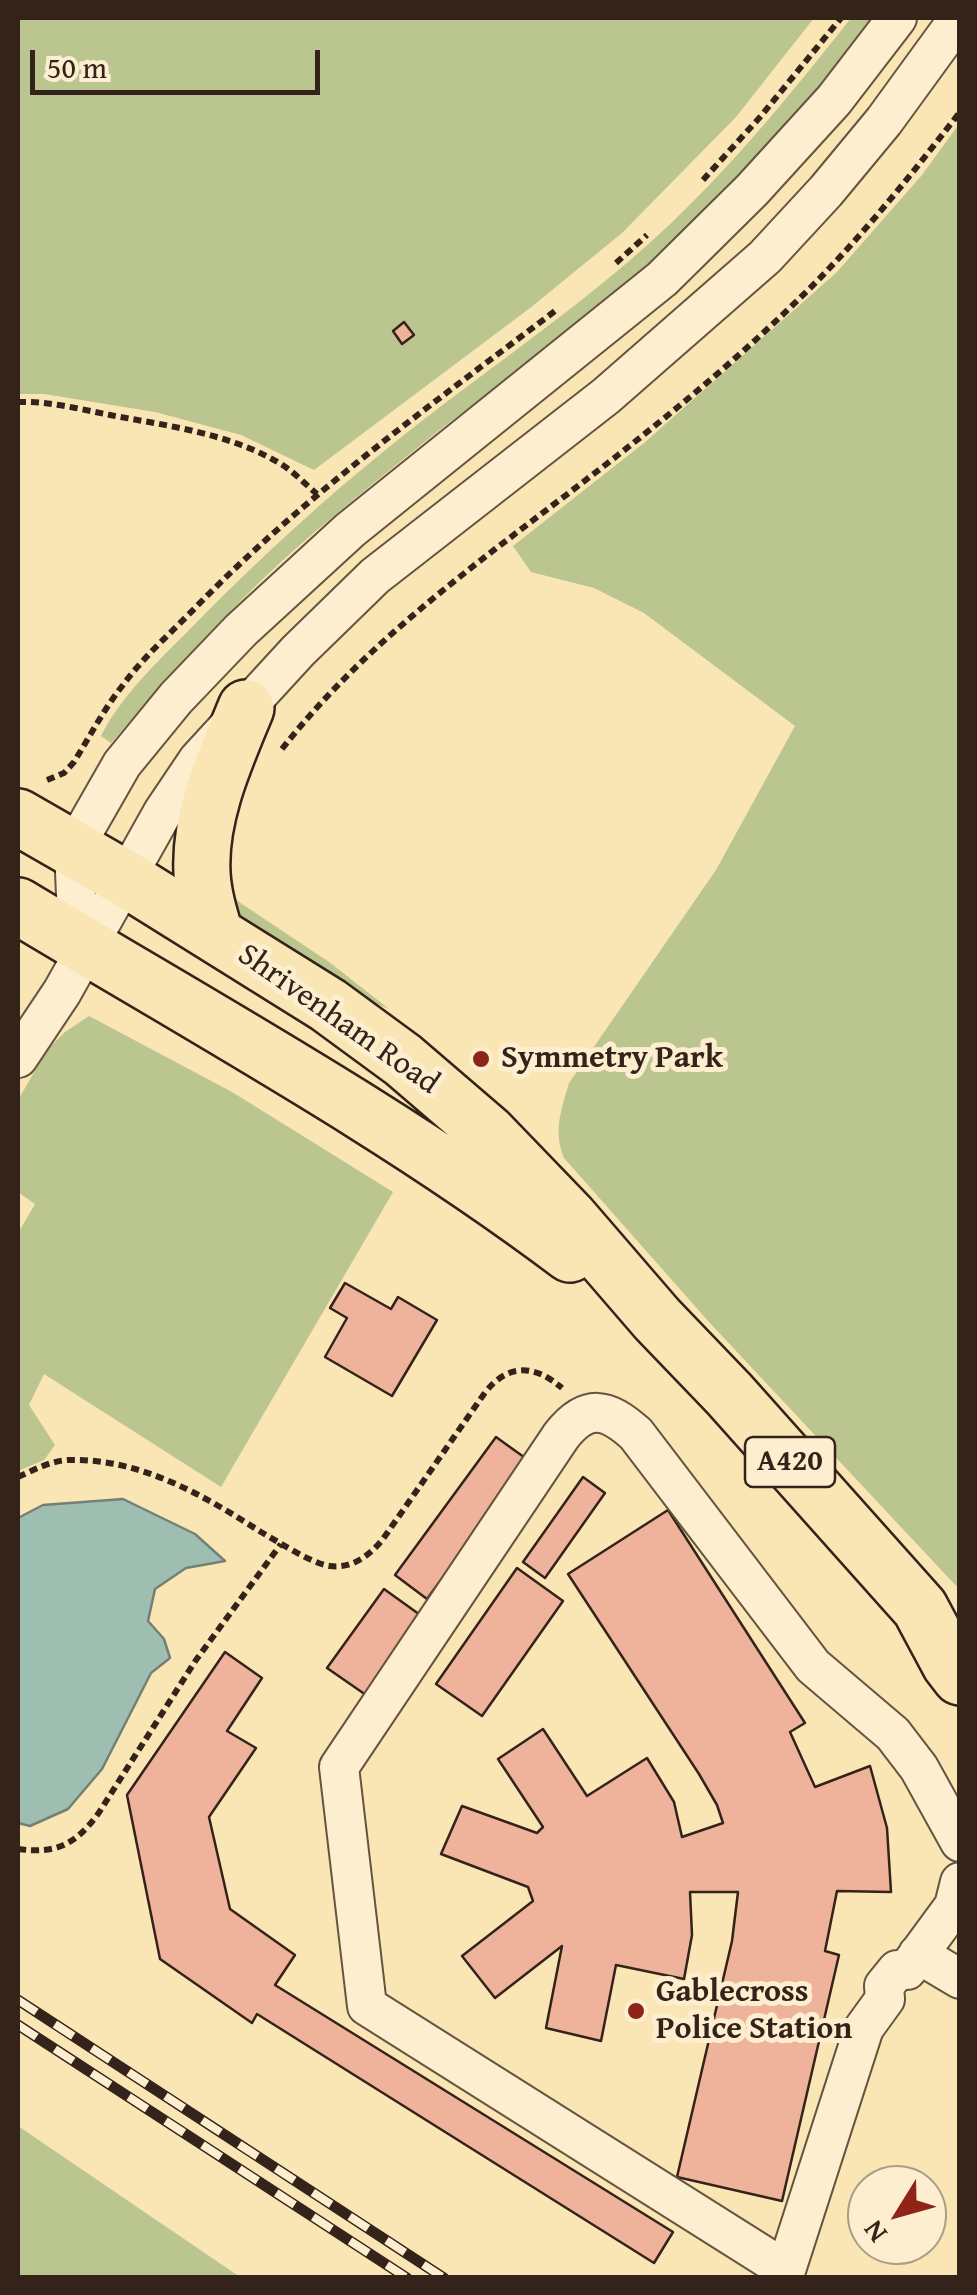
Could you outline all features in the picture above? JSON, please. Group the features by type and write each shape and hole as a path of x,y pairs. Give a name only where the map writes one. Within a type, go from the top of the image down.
{"highway":[{"path":"215,934 204,898 204,833 221,772 246,708"},
{"name":"Shrivenham Road","path":"30,799 74,848 328,1005 442,1092 488,1133 569,1217 656,1319 940,1620 950,1664 960,1677"},
{"name":"Shrivenham Road","path":"18,906 414,1144 656,1319"}],"street":[{"path":"87,948 78,919 74,848 122,764 176,698 241,630 350,530 662,279 752,190 834,100 897,18"},
{"path":"18,1058 62,992 176,790 223,730 374,576 606,396 764,257 884,121 959,18"},
{"path":"958,1897 864,2028 786,2270 367,2006 339,1766 561,1436 578,1418 609,1414 636,1434 813,1666 894,1734 919,1768 960,1842"},
{"path":"904,1974 960,1979"}],"path":[{"path":"698,186 841,18"},
{"path":"279,752 309,713 396,630 621,452 771,325 819,279 901,188 960,112"},
{"path":"610,267 650,232"},
{"path":"30,799 74,762 124,682 222,580 317,494 568,302"},
{"path":"18,402 75,408 227,440 284,466 317,494"},
{"path":"18,1478 67,1460 134,1469 176,1483 281,1544 331,1567 365,1558 383,1540 500,1376 536,1370 569,1393 586,1415"},
{"path":"18,1849 38,1852 62,1847 84,1833 196,1660 281,1544"}],"green space":[{"path":"18,18 814,18 736,117 622,233 530,308 314,470 241,435 155,412 44,394 18,394"},
{"path":"851,18 871,18 788,125 665,252 591,318 450,422 316,531 215,627 111,743 101,736 145,675 293,529 394,443 614,274 673,222 753,138"},
{"path":"959,124 959,1589 709,1322 564,1158 559,1130 569,1083 716,870 795,726 644,613 594,588 531,572 513,546 644,443 837,272 922,175"},
{"path":"233,898 329,962 389,1009 351,993 229,916"},
{"path":"89,1016 232,1092 393,1192 221,1487 44,1374 29,1405 55,1445 44,1460 18,1471 18,1233 35,1204 18,1192 18,1100 47,1050"},
{"path":"18,2126 240,2277 18,2277"}],"shaded area":[{"path":"123,1499 195,1534 225,1561 186,1568 155,1589 148,1621 164,1639 170,1658 151,1673 102,1769 68,1809 30,1826 18,1823 18,1518 43,1505"}],"building":[{"path":"404,322 414,335 402,344 393,331"},
{"path":"345,1283 391,1309 398,1297 437,1320 392,1396 325,1357 347,1318 330,1308"},
{"path":"496,1437 528,1460 427,1599 395,1575"},
{"path":"583,1477 605,1493 545,1578 523,1562"},
{"path":"668,1510 805,1723 790,1732 815,1787 870,1766 887,1828 891,1892 837,1891 825,1951 839,1955 782,2201 677,2177 732,1941 738,1892 690,1892 692,1935 684,1979 616,1965 601,2041 546,2028 562,1946 495,1998 462,1956 533,1901 528,1887 441,1854 462,1806 537,1833 543,1827 498,1759 543,1729 587,1796 647,1758 674,1802 682,1837 723,1823 699,1774 568,1574"},
{"path":"517,1568 563,1601 482,1716 436,1684"},
{"path":"384,1589 423,1617 366,1695 327,1668"},
{"path":"225,1652 262,1678 227,1731 256,1748 209,1817 230,1909 295,1955 275,1985 673,2232 654,2263 257,2014 252,2023 160,1959 127,1795"}],"railway":[{"path":"18,2000 444,2278"},
{"path":"18,2025 407,2278"}],"place":[{"name":"Symmetry Park","path":"481,1059"},
{"name":"Gablecross Police Station","path":"636,2011"}]}
